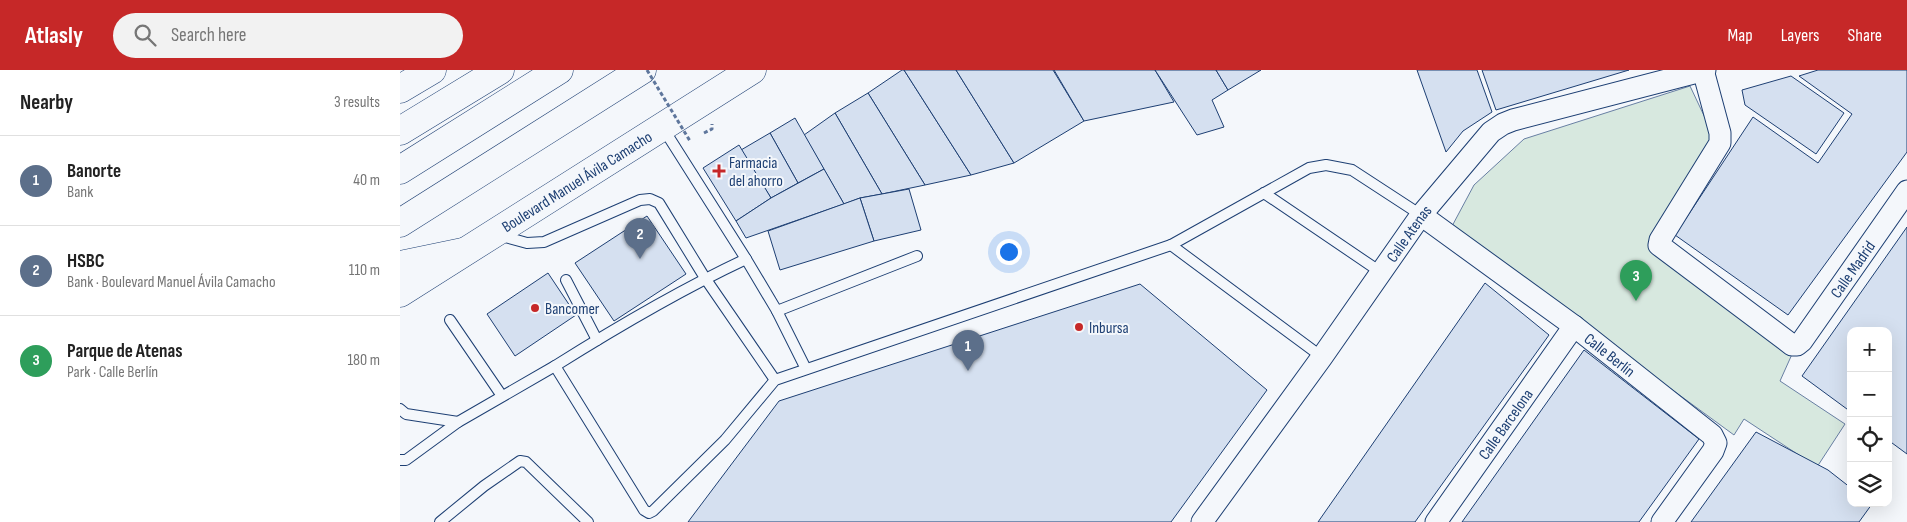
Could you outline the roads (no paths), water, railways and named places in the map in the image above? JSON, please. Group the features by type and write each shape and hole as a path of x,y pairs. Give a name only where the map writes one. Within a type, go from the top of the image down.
{"main road":[{"path":"400,89 432,70"},
{"path":"400,130 500,70"},
{"path":"400,170 559,70"},
{"path":"400,223 642,70"},
{"name":"Boulevard Manuel Ávila Camacho","path":"400,293 752,70"},
{"path":"400,110 448,102"},
{"path":"400,265 463,252"}],"street":[{"name":"Calle Atenas","path":"1202,522 1382,273 1421,215 1491,132 1502,124 1704,70"},
{"name":"Calle Madrid","path":"1704,70 1720,133 1720,144 1659,244 1792,345 1797,345 1802,341 1907,191"},
{"name":"Calle Berlín","path":"1421,215 1574,326 1712,435 1716,443 1713,451 1662,522"},
{"name":"Calle Barcelona","path":"1436,522 1574,326"}],"lane":[{"path":"663,128 777,311 806,369"},
{"path":"555,366 644,510 648,513 653,511 683,483 725,440 775,380 1170,245 1309,168 1326,165 1352,170 1421,215"},
{"path":"1264,193 1382,273"},
{"path":"492,234 528,243 544,242 640,200 650,199 659,203 705,278 775,380"},
{"path":"1170,245 1322,357"},
{"path":"777,311 917,256"},
{"path":"402,459 458,422 555,366 647,309 705,278 746,259"},
{"path":"566,280 596,340"},
{"path":"450,320 502,396"},
{"path":"400,409 406,414 458,422"},
{"path":"440,522 484,486 520,461 526,462 588,522"}],"place":[{"name":"Farmacia del ahorro","path":"719,171"},
{"name":"HSBC","path":"640,259"},
{"name":"Parque de Atenas","path":"1636,301"},
{"name":"Bancomer","path":"535,308"},
{"name":"Inbursa","path":"1079,327"},
{"name":"Banorte","path":"968,371"}]}
